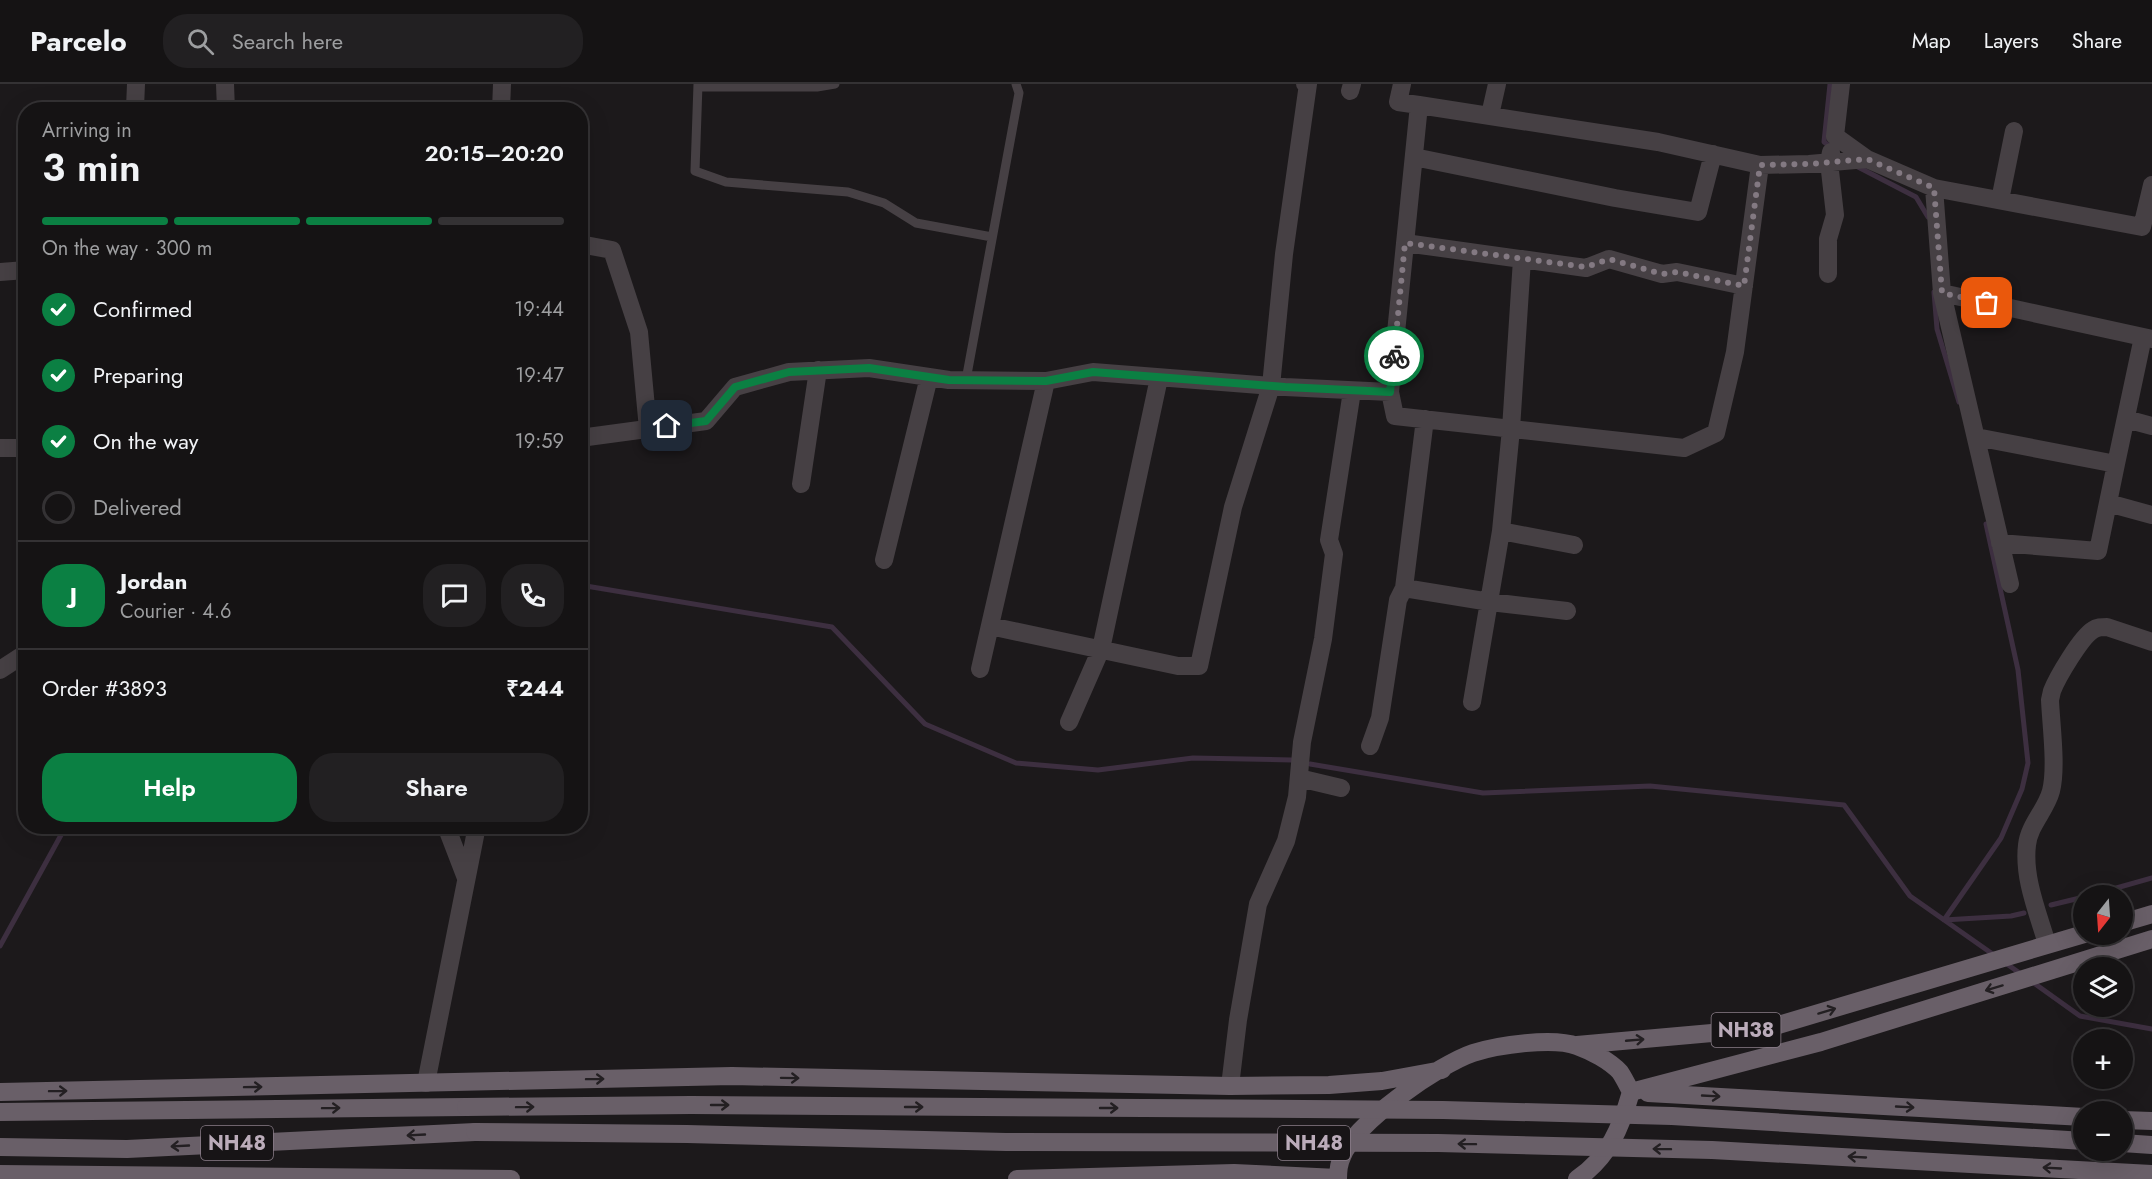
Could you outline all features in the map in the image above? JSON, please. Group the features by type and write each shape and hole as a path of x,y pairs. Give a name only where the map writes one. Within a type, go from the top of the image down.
{"highway":[{"path":"2133,920 2152,914"},
{"name":"NH38","path":"1576,1046 1768,1028 2073,937"},
{"name":"NH38","path":"1337,1179 1342,1155 1358,1132 1396,1099 1442,1070 1473,1054 1525,1043 1555,1042 1576,1046 1605,1060 1619,1072 1631,1092 1821,1042 2152,939"},
{"path":"0,1092 732,1076 1230,1086 1329,1085 1382,1081 1442,1070"},
{"path":"1577,1179 1603,1155 1622,1125 1631,1092 2073,1116"},
{"name":"NH48","path":"0,1112 691,1105 1466,1111 1672,1116 2073,1140"},
{"path":"2133,1120 2152,1121"},
{"name":"NH48","path":"0,1148 127,1149 475,1132 687,1134 1006,1142 1438,1143 1689,1149 2152,1174"},
{"path":"2133,1144 2152,1145"},
{"path":"0,1174 511,1179"},
{"path":"1017,1179 1238,1176 1337,1179"}],"street":[{"path":"135,102 136,84"},
{"path":"225,84 226,102"},
{"path":"501,102 502,84"},
{"path":"990,626 1179,666 1199,666 1233,507 1271,386 1284,254 1308,84 1305,84"},
{"path":"1402,84 1398,102 1658,141 1760,165 1867,159"},
{"path":"1490,115 1497,84"},
{"path":"1828,274 1828,239 1835,215 1829,162 1842,84"},
{"path":"1419,105 1390,392 1395,416 1684,448 1716,432 1735,352 1760,165"},
{"path":"2000,200 2014,131"},
{"path":"1834,136 1867,159 1934,188 2147,229 2152,185"},
{"path":"1414,157 1614,198 1698,212 1713,154"},
{"path":"1934,188 1942,293 2010,584"},
{"path":"1405,243 1586,267 1609,259 1662,274 1677,272 1744,286"},
{"path":"588,246 612,250 639,332 648,429"},
{"path":"1472,702 1501,531 1511,429 1522,259"},
{"path":"0,272 18,271"},
{"path":"1942,293 2148,338 2126,419 2098,551 2000,543"},
{"path":"588,437 706,421 735,387 789,372 818,370 869,368 966,380 1046,381 1093,372 1271,386 1390,392"},
{"path":"801,484 818,370"},
{"path":"884,560 929,377"},
{"path":"1069,722 1101,649 1159,378"},
{"path":"980,669 1046,381"},
{"path":"1230,1086 1238,1020 1258,904 1286,841 1297,796 1302,742 1323,639 1335,554 1329,540 1352,391"},
{"path":"1370,746 1380,718 1398,600 1404,588 1425,419"},
{"path":"2126,419 2152,426"},
{"path":"1976,437 2116,464"},
{"path":"0,448 18,448"},
{"path":"2108,503 2152,515"},
{"path":"1501,531 1574,545"},
{"path":"1404,588 1490,602 1567,611"},
{"path":"2040,946 2026,859 2029,835 2049,800 2054,781 2050,700 2052,691 2083,639 2099,627 2107,627 2152,642"},
{"path":"0,670 18,658"},
{"path":"1299,778 1341,788"},
{"path":"449,834 466,878"},
{"path":"426,1083 475,834"}],"lane":[{"path":"835,84 816,87 698,86 695,171 726,182 848,192 884,203 916,223 992,237"},
{"path":"966,380 1019,93 1016,84"}],"waterway":[{"path":"1830,84 1824,142 1832,148"},
{"path":"1858,167 1916,197 1928,217"},
{"path":"1934,292 1937,329 1959,402"},
{"path":"1944,920 2001,838 2022,789 2028,763 2018,670 1986,524"},
{"path":"588,586 832,627 925,724 1016,763 1098,770 1193,758 1292,760"},
{"path":"1310,764 1483,793 1650,786 1844,805 1910,896 1994,955"},
{"path":"0,946 62,834"},
{"path":"2127,885 2152,878"},
{"path":"2051,905 2073,900"},
{"path":"1944,920 2011,916 2024,913"},
{"path":"2004,962 2021,974"},
{"path":"2031,981 2080,1016 2152,1029"}],"way so far":[{"path":"1394,356 1405,243 1586,267 1609,259 1662,274 1677,272 1744,286 1760,165 1867,159 1934,188 1942,293 1987,303"}],"route":[{"path":"667,426 706,421 735,387 789,372 869,368 949,380 1046,381 1093,372 1285,387 1390,392 1394,356"}]}
